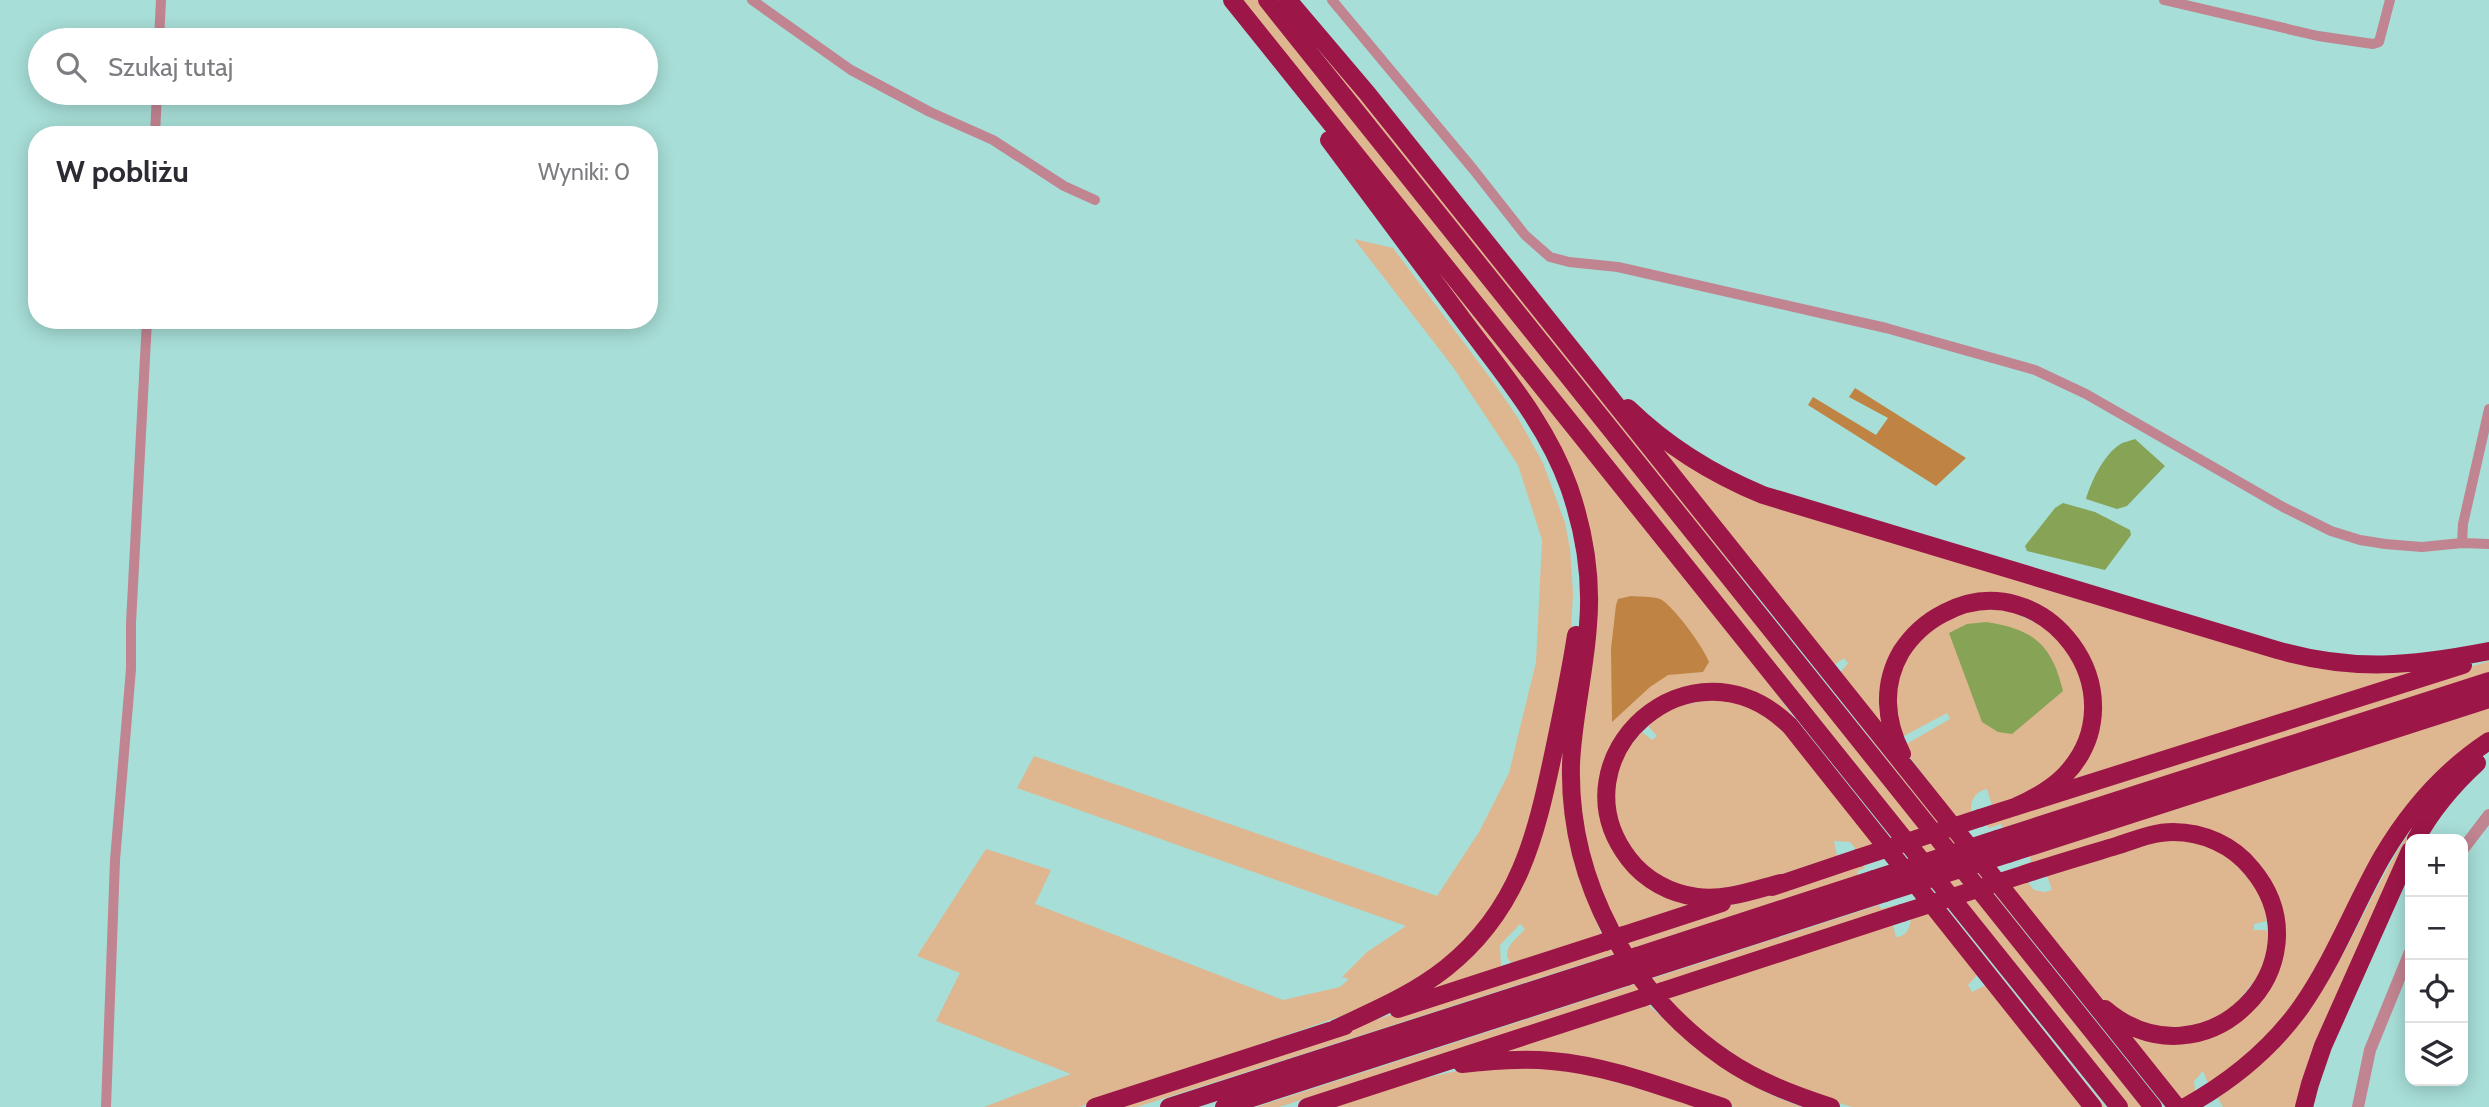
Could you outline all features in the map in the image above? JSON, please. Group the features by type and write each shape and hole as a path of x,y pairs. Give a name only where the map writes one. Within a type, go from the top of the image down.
{"highway":[{"path":"1232,0 2119,1107"},
{"path":"1267,0 2153,1107"},
{"path":"1288,0 1367,93 2177,1107"},
{"path":"1254,27 1272,63 1516,391 1556,456 1571,494 1585,554 1589,601 1571,783 1577,837 1596,899 1609,927 1630,964 1658,1001 1686,1029 1725,1059 1763,1081 1793,1095 1831,1107"},
{"path":"1583,364 1668,444 1722,477 1776,499 2311,659 2353,665 2400,665 2489,653"},
{"path":"1335,1029 1406,995 1455,960 1493,918 1524,865 1540,816 1578,622 1577,545 1571,494"},
{"path":"1924,793 1898,745 1888,718 1889,688 1894,667 1913,636 1930,620 1953,608 1980,602 2011,604 2048,620 2074,644 2084,663 2093,695 2091,727 2078,759 2054,786 2015,807"},
{"path":"1095,1107 2489,653"},
{"path":"1224,1107 1621,970 2003,846 2489,681"},
{"path":"1781,883 1717,898 1698,897 1665,888 1633,864 1623,851 1611,824 1608,787 1613,765 1623,742 1646,715 1679,696 1716,691 1748,697 1778,715 1790,726 2093,1107"},
{"path":"2003,846 2489,699"},
{"path":"2185,1107 2249,1064 2292,1018 2322,974 2381,859 2401,827 2427,794 2449,772 2489,741"},
{"path":"2419,834 2451,789 2489,754"},
{"path":"1307,1107 2149,835 2175,832 2204,837 2232,850 2257,874 2270,897 2277,931 2275,954 2266,977 2259,990 2242,1009 2210,1029 2186,1036 2169,1037 2139,1030 2110,1013 2072,978"},
{"path":"2304,1107 2323,1046 2405,862"},
{"path":"1169,1107 1621,970"},
{"path":"1397,1078 1461,1064 1514,1059 1551,1060 1619,1074 1723,1107"}],"street":[{"path":"160,28 161,0"},
{"path":"752,0 851,70 930,112 993,140 1064,186 1095,200"},
{"path":"1332,0 1474,169 1525,235 1550,257 1569,262 1618,267 1872,325 2035,370 2085,394 2283,507 2331,531 2360,540 2422,547 2462,543 2489,544"},
{"path":"2164,0 2318,36 2372,44 2379,42 2390,0"},
{"path":"155,126 156,105"},
{"path":"106,1107 116,847 131,669 147,329"},
{"path":"2462,543 2463,524 2489,409"},
{"path":"2468,842 2489,815"},
{"path":"2358,1107 2370,1050 2406,960"}],"shaded area":[{"path":"1240,0 1259,0 2146,1107 2124,1107"},
{"path":"1277,0 1296,17 2167,1107 1350,92 1314,43"},
{"path":"1398,221 1737,641 1796,720 2105,1107 2098,1107 1778,709 1674,693 1609,762 1618,850 1704,904 1617,930 1589,856 1578,799 1581,723 1581,506"},
{"path":"1354,239 1393,248 1494,383 1518,418 1543,463 1565,523 1573,593 1571,630 1536,808 1499,901 1444,964 1373,1005 1079,1107 984,1107 1071,1074 936,1021 960,973 917,956 986,849 1051,870 1035,904 1283,1000 1340,987 1349,979 1342,977 1367,952 1406,926 1017,788 1034,756 1437,896 1479,832 1509,773 1536,662 1542,540 1518,465 1453,367"},
{"path":"1855,388 1966,458 1936,486 1808,405 1813,397 1876,435 1888,418 1849,397"},
{"path":"1643,432 1682,461 2213,638 2429,670 2058,789 2095,733 2067,630 1988,597 1903,640 1888,735 1839,674 1848,663 1844,658 1834,665"},
{"path":"2135,439 2165,466 2127,506 2117,509 2086,499 2103,462 2121,444"},
{"path":"2063,503 2095,512 2130,530 2131,535 2105,570 2027,551 2025,546 2055,508"},
{"path":"1631,596 1657,598 1666,603 1688,628 1709,662 1703,672 1668,675 1650,687 1612,722 1611,649 1616,605 1618,599"},
{"path":"1969,610 2008,610 2054,631 2085,682 2085,729 2059,774 2025,795 1992,806 1987,789 1983,790 1974,797 1971,813 1956,818 1906,752 1908,743 1950,719 1947,713 1902,737 1894,717 1900,669 1925,632"},
{"path":"1986,622 2016,629 2038,642 2053,661 2063,691 2012,734 1998,732 1982,722 1949,633 1967,624"},
{"path":"2489,661 2489,673 2003,828 2001,824 1989,828 1984,822"},
{"path":"1717,698 1746,704 1779,725 1875,844 1857,850 1850,842 1834,841 1837,856 1725,892 1694,889 1671,881 1651,869 1634,852 1622,833 1615,811 1614,787 1619,762 1642,732 1652,740 1657,736 1648,726 1668,708"},
{"path":"2489,708 2489,734 2446,765 2337,934 2293,1008 2245,1058 2208,1083 2203,1071 2194,1081 2195,1091 2178,1101 2119,1028 2178,1041 2265,992 2275,899 2203,831 2022,870 2019,866 2031,862 2030,856"},
{"path":"1567,710 1563,767 1566,817 1580,877 1602,935 1514,965 1507,956 1507,951 1525,929 1520,924 1500,945 1501,967 1415,997 1503,911"},
{"path":"2177,838 2215,847 2244,868 2262,898 2267,921 2254,924 2254,930 2265,930 2271,934 2265,968 2226,1016 2179,1031 2126,1018 2102,1000 2010,885 2026,880 2034,890 2045,892 2052,890 2046,873 2126,845"},
{"path":"2404,841 2405,853 2300,1107 2223,1107 2218,1098 2270,1055 2313,1005"},
{"path":"1862,863 1865,868 1857,871 1858,876 1137,1107 1105,1107"},
{"path":"1879,905 1881,909 1896,905 1900,910 1279,1107 1256,1107"},
{"path":"1930,911 1978,974 1968,985 1972,992 1986,985 2087,1107 1852,1107 1798,1090 1758,1071 1693,1026 1665,995 1892,922 1896,937 1900,936 1908,930 1911,917"},
{"path":"1645,1002 1737,1076 1802,1107 1735,1107 1633,1073 1486,1057"},
{"path":"1548,1067 1593,1075 1702,1107 1326,1107 1396,1085 1456,1071"}]}
